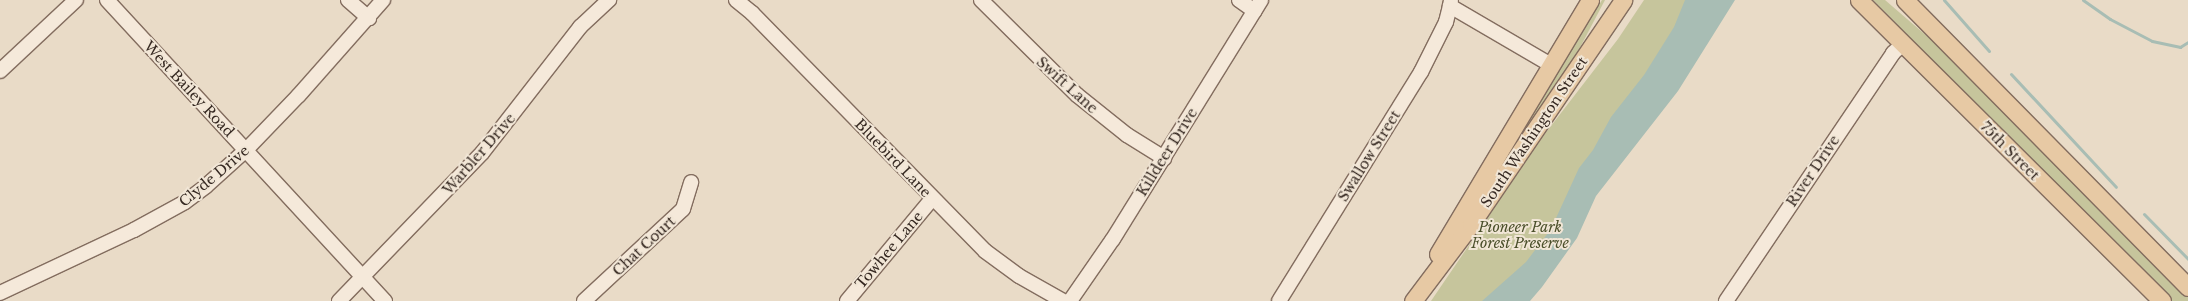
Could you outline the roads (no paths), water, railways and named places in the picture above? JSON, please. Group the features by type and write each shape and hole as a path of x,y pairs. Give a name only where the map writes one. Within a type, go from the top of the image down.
{"main road":[{"name":"South Washington Street","path":"1412,301 1459,216 1590,0"},
{"name":"South Washington Street","path":"1412,301 1471,224 1623,0"},
{"name":"75th Street","path":"1859,0 2162,301"},
{"path":"1905,0 2188,287"}],"street":[{"path":"0,71 76,0"},
{"name":"West Bailey Road","path":"107,0 385,301"},
{"path":"348,0 369,18"},
{"name":"Clyde Drive","path":"0,293 164,214 206,186 246,150 369,18 383,0"},
{"name":"Warbler Drive","path":"339,301 363,278 482,153 580,27 609,0"},
{"name":"Bluebird Lane","path":"736,0 752,13 932,199 1003,266 1063,301"},
{"name":"Swift Lane","path":"981,0 1077,96 1126,134 1164,158"},
{"path":"1239,0 1258,5"},
{"path":"1450,3 1551,65"},
{"name":"Swallow Street","path":"1279,301 1420,72 1446,22 1450,3"},
{"name":"Killdeer Drive","path":"1070,301 1164,158 1258,5"},
{"name":"River Drive","path":"1726,301 1893,53 1903,44"},
{"name":"Chat Court","path":"584,301 683,209 691,182"},
{"name":"Towhee Lane","path":"846,301 932,199"}],"waterway":[{"path":"1944,0 1989,51"},
{"path":"2083,0 2110,19 2152,41 2180,47 2188,42"},
{"path":"2011,74 2116,187"},
{"path":"2144,214 2188,259"}],"park label":[{"name":"Pioneer Park Forest Preserve","path":"1520,236"}]}
